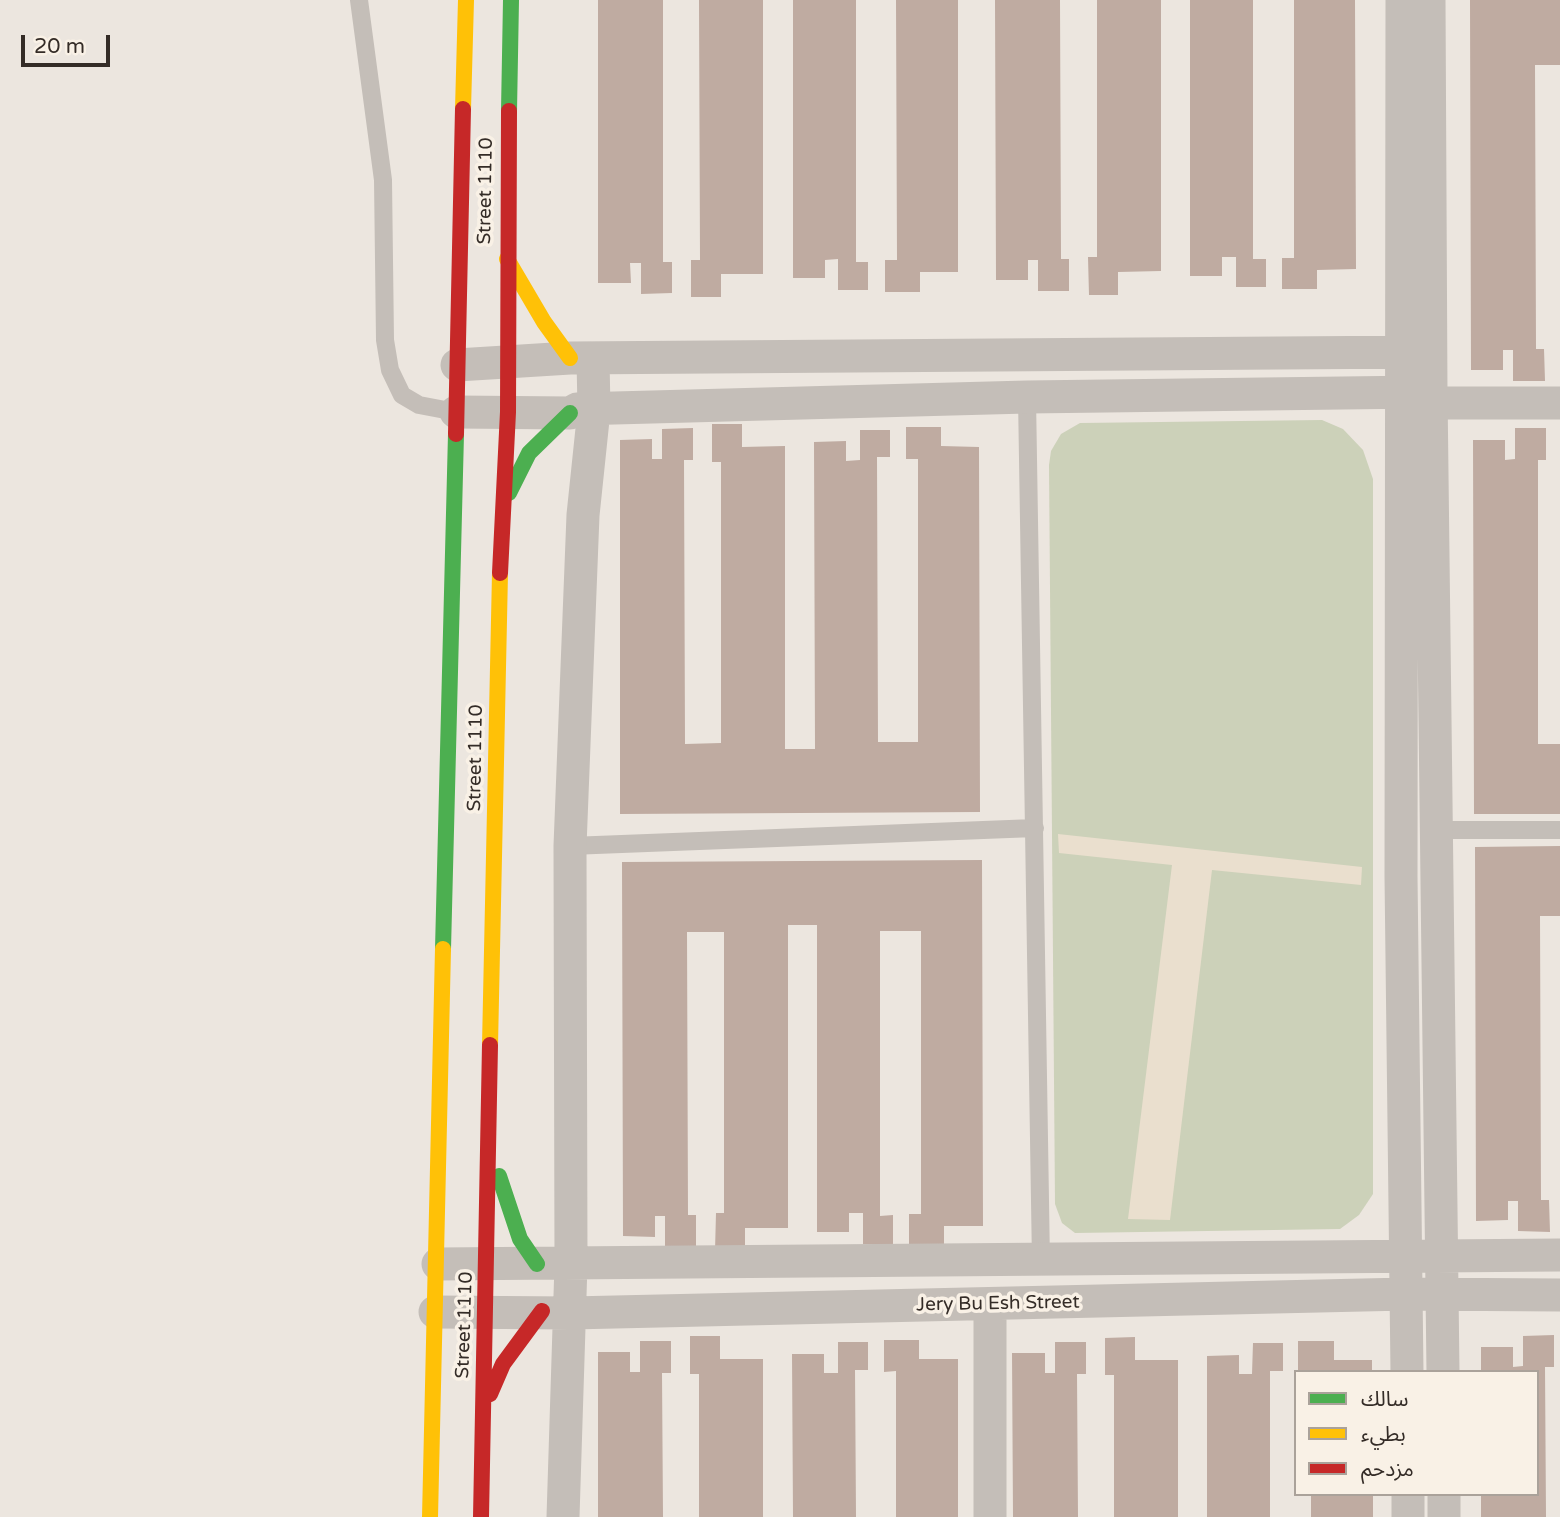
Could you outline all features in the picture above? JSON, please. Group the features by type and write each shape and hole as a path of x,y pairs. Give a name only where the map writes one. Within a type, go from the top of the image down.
{"street":[{"name":"Street 1110","path":"430,1517 466,0"},
{"name":"Street 1110","path":"481,1517 500,565 508,412 506,256 511,0"},
{"path":"1402,0 1415,352 1421,396 1436,830 1443,1370"},
{"path":"1415,352 1429,0"},
{"path":"506,256 544,322 581,358 583,515 570,846 571,1264 556,1312 563,1517"},
{"path":"457,365 581,358 1415,352"},
{"path":"456,412 582,412 1027,397 1421,396 1560,402"},
{"path":"1407,1370 1401,831 1421,396"},
{"path":"504,505 529,453 582,412"},
{"path":"490,1139 502,1187 520,1239 537,1264"},
{"path":"438,1264 1041,1262 1560,1255"},
{"name":"Jery Bu Esh Street","path":"435,1312 990,1304 1407,1294 1560,1295"},
{"path":"990,1304 990,1517"},
{"path":"483,1408 503,1364 556,1312"},
{"path":"1408,1496 1408,1517"},
{"path":"1444,1496 1444,1517"}],"lane":[{"path":"359,0 383,180 385,340 390,370 402,395 419,405 456,412"},
{"path":"1027,397 1041,1262"},
{"path":"570,846 1035,828"},
{"path":"1401,831 1560,830"}],"green space":[{"path":"1322,420 1343,429 1363,450 1373,479 1373,1194 1359,1215 1340,1229 1075,1233 1062,1223 1055,1204 1051,451 1061,434 1080,423"}],"shaded area":[{"path":"1058,834 1362,867 1361,885 1212,870 1170,1220 1128,1219 1172,865 1059,853"}],"building":[{"path":"598,0 663,0 663,262 672,262 672,293 641,294 641,263 630,263 631,283 598,283"},
{"path":"699,0 763,0 763,274 721,274 721,297 691,297 691,260 700,260"},
{"path":"793,0 856,0 856,262 868,262 868,290 838,290 838,259 825,260 825,278 793,278"},
{"path":"896,0 958,0 958,272 920,272 920,292 885,292 885,260 897,260"},
{"path":"995,0 1060,0 1061,259 1069,259 1069,291 1038,291 1038,260 1028,260 1028,280 996,280"},
{"path":"1097,0 1161,0 1161,271 1118,272 1118,295 1089,295 1088,257 1097,257"},
{"path":"1190,0 1253,0 1253,259 1266,259 1266,287 1236,287 1236,257 1222,257 1222,276 1190,276"},
{"path":"1294,0 1355,0 1356,269 1317,270 1317,289 1282,289 1282,258 1294,258"},
{"path":"1470,0 1560,0 1560,65 1535,65 1536,349 1544,349 1545,381 1513,381 1513,350 1503,350 1503,370 1471,370"},
{"path":"712,424 742,424 742,447 785,446 785,749 815,749 814,442 846,441 846,461 860,460 860,430 890,430 890,457 877,457 878,742 918,742 918,459 906,459 906,427 941,427 941,446 979,447 980,812 620,814 620,440 652,439 652,459 662,459 662,429 693,428 693,460 684,460 685,744 721,743 721,462 712,462"},
{"path":"1515,428 1546,428 1546,460 1538,460 1538,744 1560,744 1560,814 1474,814 1473,440 1505,440 1505,460 1515,459"},
{"path":"1560,846 1560,916 1540,916 1541,1200 1549,1200 1550,1232 1518,1231 1518,1201 1508,1201 1508,1220 1476,1221 1475,847"},
{"path":"982,860 983,1226 944,1226 944,1245 909,1246 909,1214 921,1214 921,931 880,931 880,1216 893,1215 893,1244 863,1244 863,1213 849,1213 849,1232 817,1232 817,925 788,925 788,1228 745,1228 745,1251 715,1251 716,1213 724,1213 724,932 687,932 688,1215 696,1215 696,1247 665,1247 665,1216 655,1216 655,1237 623,1236 622,862"},
{"path":"1554,1335 1554,1367 1545,1367 1546,1517 1481,1517 1481,1496 1539,1496 1539,1370 1481,1370 1481,1347 1513,1347 1513,1367 1523,1366 1523,1336"},
{"path":"690,1336 720,1336 720,1359 763,1359 763,1517 699,1517 699,1374 690,1374"},
{"path":"1135,1337 1135,1360 1178,1360 1178,1517 1114,1517 1114,1375 1105,1375 1105,1338"},
{"path":"884,1340 919,1340 919,1359 958,1359 958,1517 896,1517 896,1371 884,1372"},
{"path":"640,1341 671,1341 671,1373 662,1373 663,1517 598,1517 598,1352 630,1352 630,1372 640,1372"},
{"path":"1298,1341 1334,1341 1334,1360 1372,1360 1372,1370 1298,1370"},
{"path":"838,1342 868,1342 868,1370 855,1370 856,1517 793,1517 792,1354 824,1354 824,1373 838,1373"},
{"path":"1055,1342 1086,1342 1086,1374 1077,1374 1078,1517 1013,1517 1012,1353 1045,1353 1045,1373 1055,1373"},
{"path":"1253,1343 1283,1343 1283,1371 1270,1371 1270,1517 1207,1517 1207,1356 1239,1355 1239,1374 1252,1374"},
{"path":"1311,1496 1373,1496 1373,1517 1311,1517"}],"traffic: fast":[{"path":"509,111 511,0"},
{"path":"509,493 529,453 570,413"},
{"path":"443,949 456,434"},
{"path":"499,1176 520,1239 537,1264"}],"traffic: slow":[{"path":"463,109 466,0"},
{"path":"507,259 544,322 570,358"},
{"path":"490,1045 500,573"},
{"path":"430,1517 443,949"}],"traffic: jam":[{"path":"456,434 463,109"},
{"path":"500,573 508,412 509,111"},
{"path":"481,1517 490,1045"},
{"path":"490,1394 503,1364 542,1311"}]}
